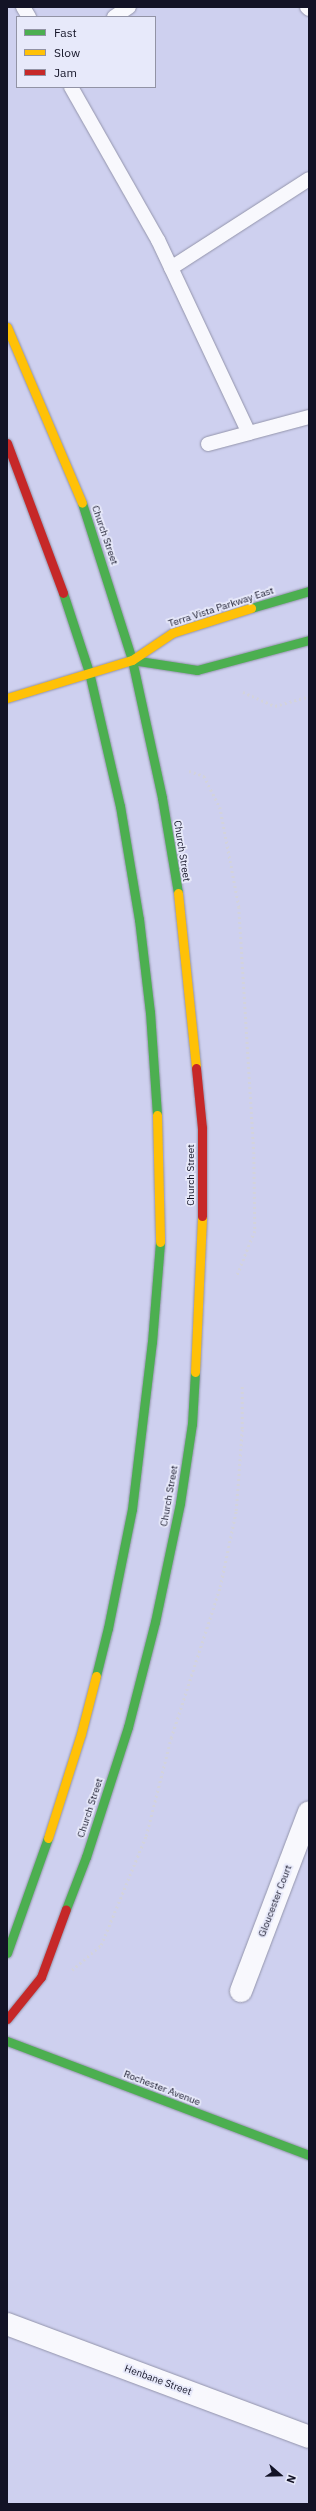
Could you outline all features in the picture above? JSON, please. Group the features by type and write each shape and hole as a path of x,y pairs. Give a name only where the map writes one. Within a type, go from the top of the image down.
{"main road":[{"name":"Church Street","path":"7,327 79,494 132,660 162,798 182,916 202,1128 202,1229 192,1424 180,1503 156,1622 128,1727 86,1857 41,1978 7,2019"},
{"path":"7,443 70,612 89,672 120,806 139,918 150,1012 158,1136 160,1238 152,1342 132,1509 108,1628 82,1734 40,1864 7,1953"},
{"name":"Terra Vista Parkway East","path":"7,698 132,660 172,633 309,591"},
{"path":"132,660 197,670 309,640"},
{"name":"Rochester Avenue","path":"7,2041 309,2154"}],"street":[{"name":"Gloucester Court","path":"241,1991 309,1812"},
{"name":"Henbane Street","path":"7,2324 309,2437"}],"lane":[{"path":"23,7 28,16"},
{"path":"116,16 129,7"},
{"path":"72,88 158,240 249,433"},
{"path":"171,268 309,179"},
{"path":"208,444 309,417"}],"path":[{"path":"243,692 275,706 309,696"},
{"path":"189,771 204,776 220,806 239,907 254,1152 255,1232 237,1276"},
{"path":"72,1971 101,1945 146,1836 171,1738 220,1587 236,1511 242,1429 242,1384"}],"traffic: fast":[{"path":"82,503 132,660 162,798 178,893"},
{"path":"251,608 309,591"},
{"path":"63,593 89,672 120,806 139,919 150,1012 157,1115"},
{"path":"132,660 197,670 309,640"},
{"path":"96,1676 108,1628 132,1509 152,1342 160,1242"},
{"path":"66,1909 86,1857 128,1727 155,1622 180,1503 192,1424 195,1372"},
{"path":"7,1953 48,1838"},
{"path":"7,2041 309,2155"}],"traffic: slow":[{"path":"7,327 82,503"},
{"path":"7,698 132,660 172,633 251,608"},
{"path":"178,893 196,1068"},
{"path":"157,1115 160,1242"},
{"path":"195,1372 202,1216"},
{"path":"48,1838 81,1734 96,1676"}],"traffic: jam":[{"path":"7,443 63,593"},
{"path":"196,1068 202,1128 202,1216"},
{"path":"7,2019 41,1977 66,1909"}]}
